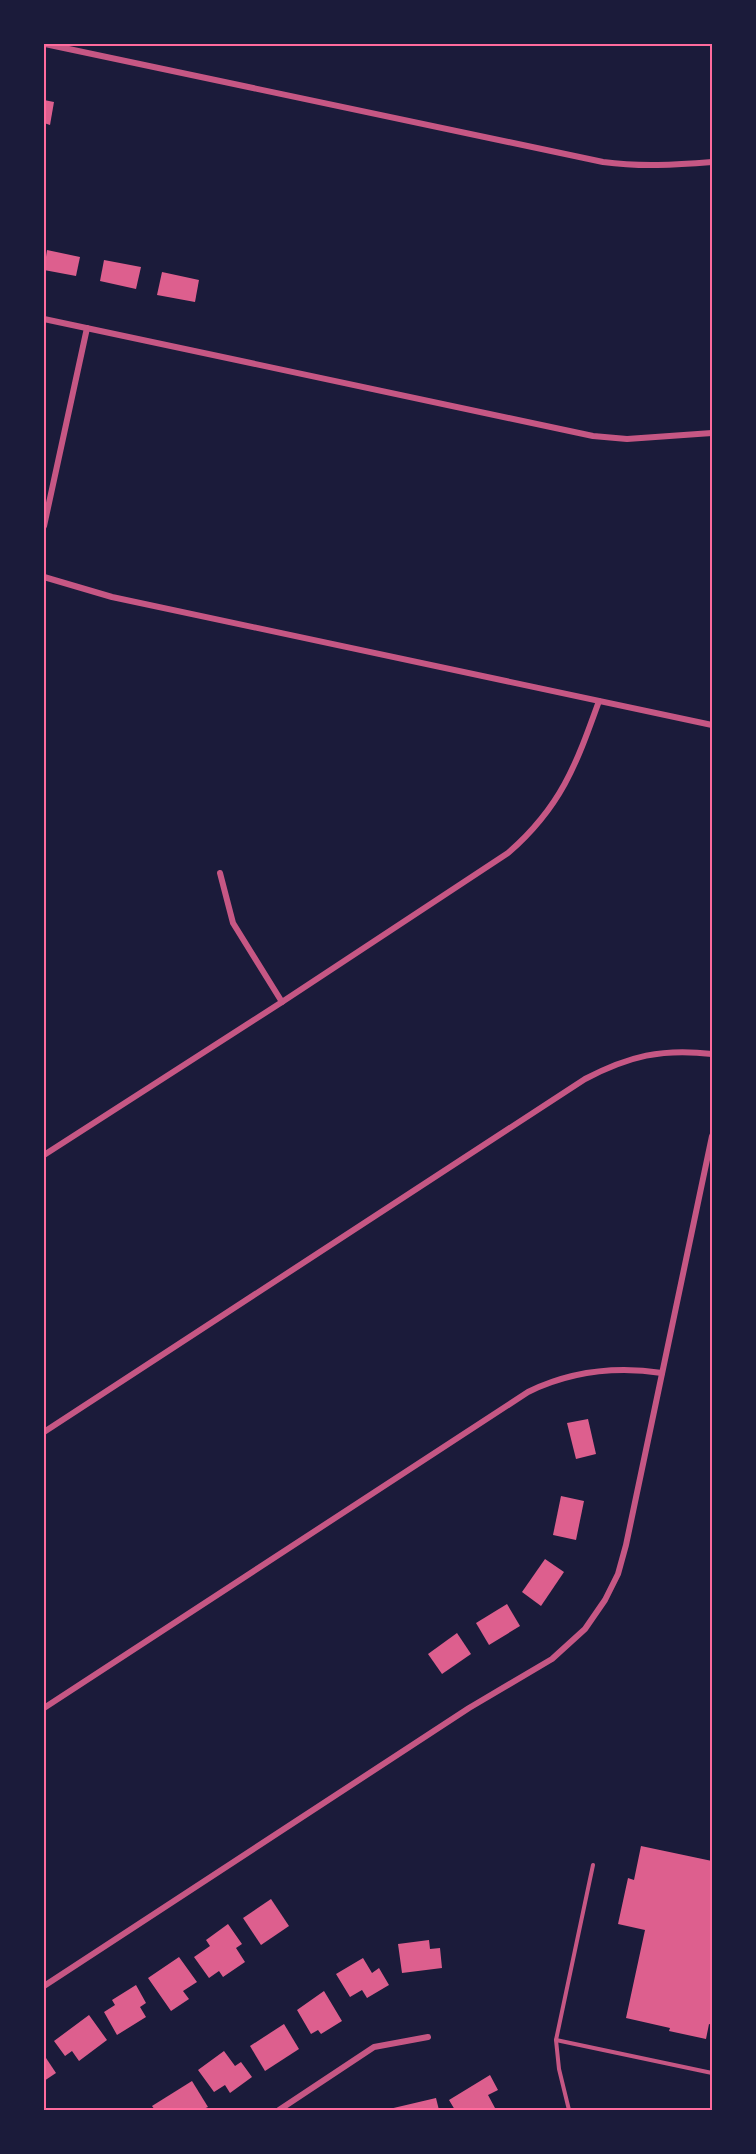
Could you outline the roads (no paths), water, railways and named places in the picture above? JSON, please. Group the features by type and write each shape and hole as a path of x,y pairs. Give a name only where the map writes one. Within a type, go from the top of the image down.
{"street":[{"path":"45,44 603,162 633,166 712,162"},
{"path":"44,319 593,436 650,438 712,433"},
{"path":"44,525 87,328"},
{"path":"44,577 112,597 712,725"},
{"path":"44,1155 470,880 508,853 544,818 560,794 582,749 599,701"},
{"path":"220,873 233,923 282,1002"},
{"path":"44,1432 585,1079 613,1065 646,1054 664,1051 712,1054"},
{"path":"44,1986 469,1708 552,1659 574,1641 605,1600 618,1574 626,1545 712,1136"},
{"path":"44,1708 528,1392 560,1378 604,1370 633,1370 662,1374"},
{"path":"279,2110 374,2047 428,2037"}],"lane":[{"path":"569,2110 559,2068 556,2040 593,1866"},
{"path":"556,2040 712,2073"}]}
